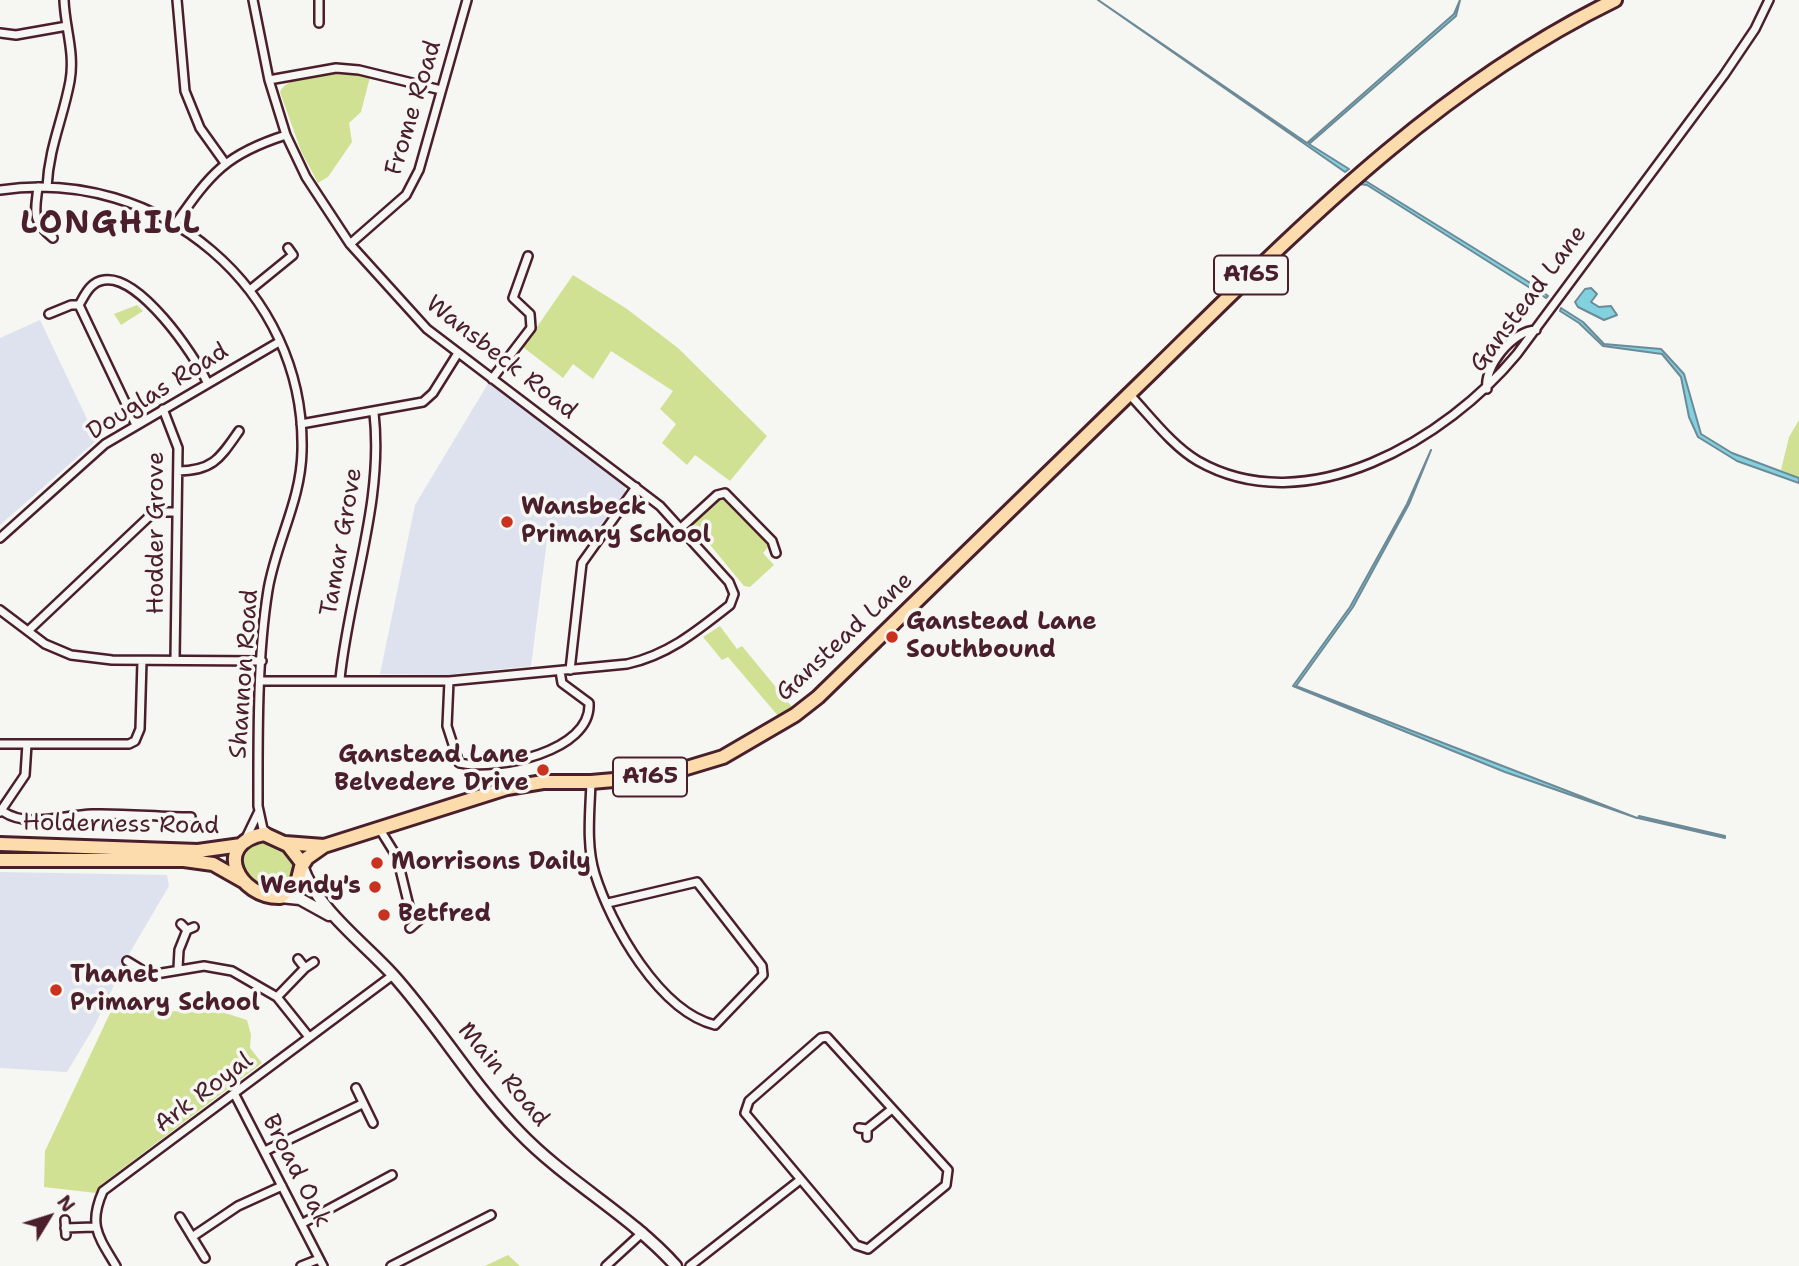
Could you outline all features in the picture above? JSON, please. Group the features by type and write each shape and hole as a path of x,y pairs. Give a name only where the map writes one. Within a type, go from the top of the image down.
{"highway":[{"name":"Ganstead Lane","path":"302,866 307,858 324,846 507,788 543,782 591,782 660,776 723,757 795,715 818,697 1325,204 1397,141 1495,68 1615,0"},
{"path":"273,835 256,835 241,845 234,864 243,881 258,892 280,897"},
{"name":"A165","path":"273,835 296,853 302,866 294,886 280,897"},
{"name":"Ganstead Lane","path":"285,843 324,846"},
{"name":"Holderness Road","path":"0,844 198,851 241,845"},
{"name":"Holderness Road","path":"0,860 184,860 213,864 243,881"}],"main road":[{"name":"Main Road","path":"302,866 315,893 393,975 519,1133 643,1232 676,1266"},
{"name":"Main Road","path":"280,897 305,901 345,923"}],"street":[{"path":"53,238 39,228 35,216 48,156 70,80 72,44 64,0"},
{"path":"177,0 186,91 200,128 225,163"},
{"name":"Wansbeck Road","path":"253,0 269,80 286,135 306,177 350,244 410,312 458,353 636,487 682,527 729,582 734,594 730,605 673,647 652,658 570,670 449,681 262,681"},
{"path":"319,0 319,23"},
{"name":"Frome Road","path":"350,244 406,195 419,170 467,0"},
{"name":"Ganstead Lane","path":"1129,394 1198,461 1262,482 1312,481 1353,470 1432,430 1487,389 1536,330 1724,75 1755,29 1769,0"},
{"path":"0,33 16,35 67,26"},
{"path":"269,80 337,68 359,70 441,90"},
{"path":"176,223 212,174 225,163 257,144 286,135"},
{"name":"Shannon Road","path":"0,190 43,187 86,191 127,201 176,223 223,259 250,290 288,364 301,424 299,483 268,587 262,661 258,813 241,845"},
{"path":"250,290 293,255 288,248"},
{"path":"492,379 531,328 530,314 513,298 528,256"},
{"path":"79,305 88,289 97,282 106,279 130,287 172,328 207,382"},
{"path":"49,314 71,305 79,305"},
{"path":"79,305 136,425"},
{"path":"1487,389 1486,376 1512,339 1524,331 1536,330"},
{"name":"Douglas Road","path":"0,538 105,444 279,342"},
{"path":"301,424 374,413 423,402 433,393 458,353"},
{"name":"Hodder Grove","path":"163,409 178,448 176,659"},
{"name":"Tamar Grove","path":"340,679 345,632 376,480 374,413"},
{"path":"178,471 196,471 212,465 239,431"},
{"path":"570,670 582,563 589,549 636,487"},
{"path":"682,527 717,495 725,493 772,541 776,552"},
{"path":"28,631 154,512 176,512"},
{"path":"0,610 45,644 71,655 142,661 262,661"},
{"path":"0,744 129,744 135,741 140,729 142,661"},
{"path":"449,681 447,726 460,763 471,765 526,758 573,738 590,713 589,703 562,683 560,671"},
{"path":"27,744 25,775 4,802 1,811 12,818 55,821 93,814 179,820 191,817"},
{"path":"591,782 589,837 595,873 608,903 628,945 660,989 701,1021 715,1025 763,975 762,966 697,882 608,903"},
{"path":"258,813 262,829 273,835"},
{"path":"379,828 397,857 410,910 418,919"},
{"path":"410,928 426,914"},
{"path":"178,968 179,950 187,927"},
{"path":"298,959 305,968"},
{"path":"127,961 150,975 178,968 204,966 232,971 277,997 309,1037"},
{"path":"277,997 314,962"},
{"name":"Ark Royal","path":"94,1227 95,1209 103,1191 393,975"},
{"path":"821,1038 833,1040 948,1170 946,1185 868,1249 856,1245 800,1180 745,1113 749,1101 821,1038"},
{"path":"356,1087 373,1123"},
{"name":"Broad Oak","path":"234,1095 321,1262"},
{"path":"265,1151 362,1104"},
{"path":"864,1131 892,1109"},
{"path":"379,1172 383,1181"},
{"path":"303,1223 392,1175"},
{"path":"690,1266 800,1180"},
{"path":"192,1237 238,1206 282,1186"},
{"path":"472,1214 476,1223"},
{"path":"391,1266 491,1215"},
{"path":"180,1217 205,1258"},
{"path":"65,1228 94,1227 116,1266"},
{"path":"606,1266 643,1232"},
{"path":"301,1266 321,1262"}],"shaded area":[{"path":"40,320 97,440 0,525 0,338"},
{"name":"Wansbeck Primary School","path":"489,382 625,486 625,494 584,546 547,540 531,666 445,675 380,674 415,505"},
{"name":"Thanet Primary School","path":"0,872 167,875 169,886 129,954 94,1027 67,1072 0,1068"}],"green space":[{"path":"346,74 370,77 361,112 349,123 352,142 328,177 318,183 301,151 280,92 284,86 300,78"},
{"path":"573,275 627,309 678,348 767,436 730,481 695,455 687,465 662,443 676,424 660,409 673,391 611,351 593,379 573,364 563,378 523,347"},
{"path":"137,305 143,311 121,325 114,314"},
{"path":"1799,420 1799,478 1781,470 1789,437"},
{"path":"720,498 728,499 771,544 763,553 774,565 750,587 744,586 692,523"},
{"path":"720,626 737,649 742,646 793,708 779,717 728,657 722,660 703,637"},
{"path":"262,840 277,843 296,864 294,879 280,891 268,891 257,886 242,866 248,847"},
{"path":"112,1009 225,1013 247,1020 251,1035 250,1048 262,1063 102,1184 96,1193 44,1187 45,1151"},
{"path":"508,1255 520,1266 485,1266"}],"water":[{"path":"1098,0 1307,143 1454,14 1460,0 1456,16 1309,144 1349,169 1345,172"},
{"path":"1364,180 1548,296 1546,298 1367,185 1359,184"},
{"path":"1591,288 1597,294 1591,302 1599,307 1611,306 1617,315 1604,320 1578,307 1575,302 1585,289"},
{"path":"1561,308 1583,322 1604,344 1661,349 1684,374 1701,434 1732,453 1799,478 1799,483 1737,461 1698,437 1689,417 1681,377 1662,354 1603,346 1579,323 1560,311"},
{"path":"1431,450 1409,504 1353,607 1296,686 1637,818 1505,772 1293,686 1350,607 1407,504"},
{"path":"1639,816 1725,836 1725,838 1638,818"}],"place":[{"name":"Wansbeck Primary School","path":"507,522"},
{"name":"Ganstead Lane Southbound","path":"892,637"},
{"name":"Ganstead Lane Belvedere Drive","path":"543,770"},
{"name":"Morrisons Daily","path":"377,863"},
{"name":"Wendy's","path":"375,887"},
{"name":"Betfred","path":"384,915"},
{"name":"Thanet Primary School","path":"56,990"}],"district":[{"name":"LONGHILL","path":"111,225"}]}
